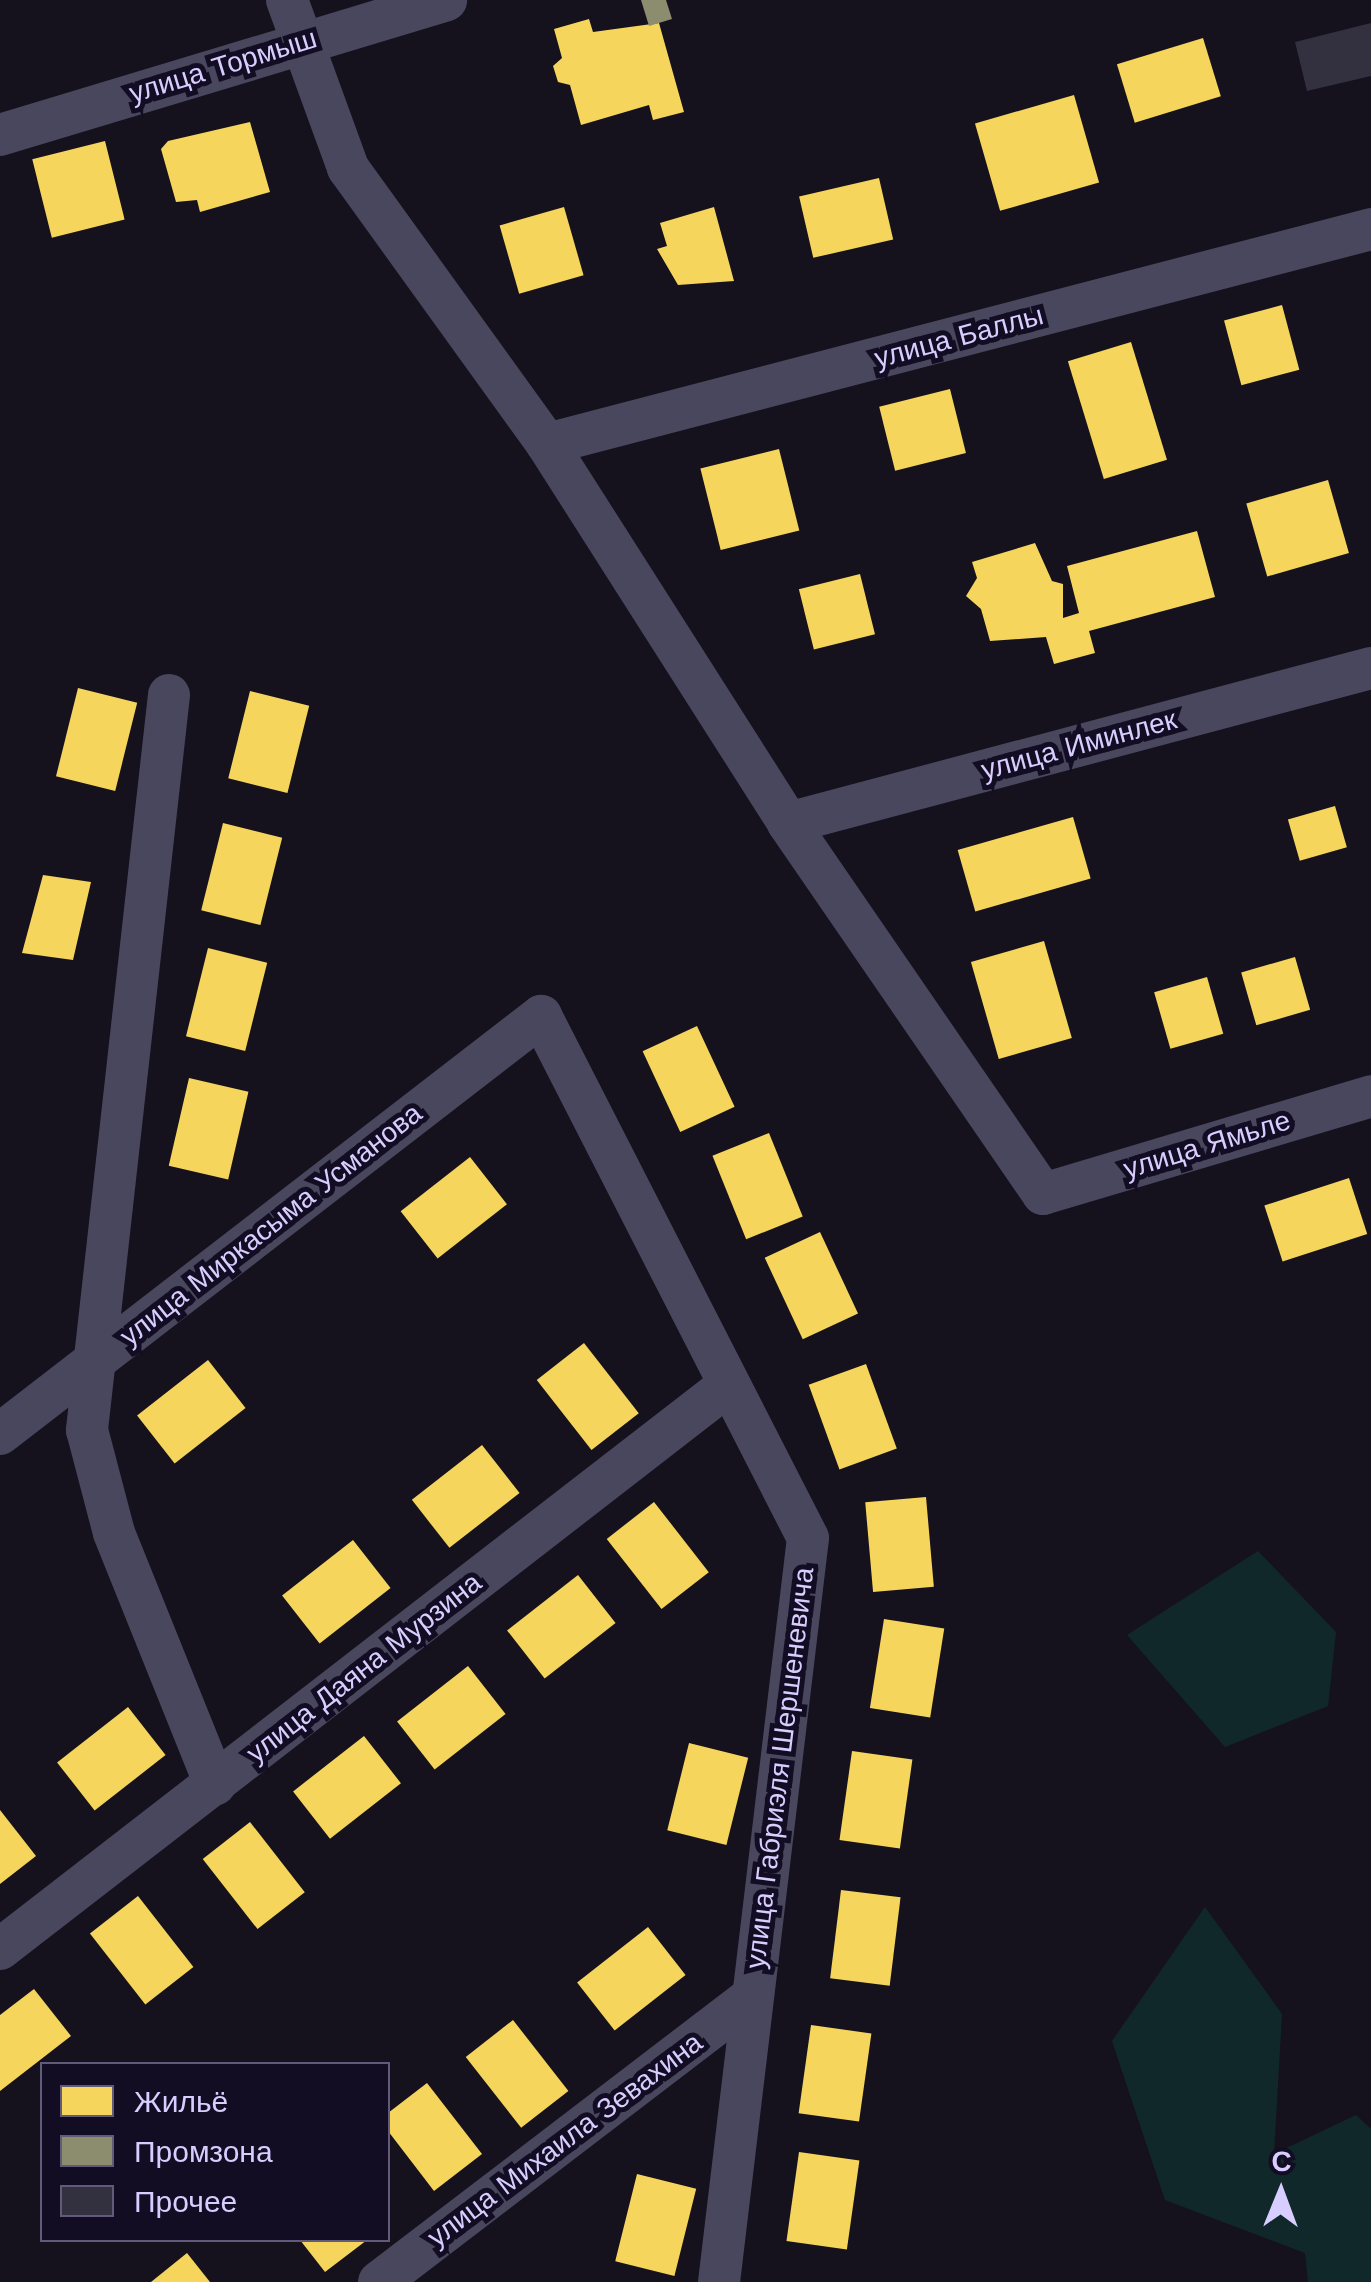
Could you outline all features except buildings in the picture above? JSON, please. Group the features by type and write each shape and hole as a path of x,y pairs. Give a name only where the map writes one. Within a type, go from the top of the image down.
{"street":[{"path":"286,0 348,168 546,444 788,823"},
{"name":"улица Тормыш","path":"0,135 446,0"},
{"name":"улица Баллы","path":"546,444 1371,229"},
{"name":"улица Иминлек","path":"788,823 1371,668"},
{"path":"169,695 86,1430 114,1533 215,1784"},
{"name":"улица Ямьле","path":"788,823 1044,1194 1371,1096"},
{"name":"улица Миркасыма Усманова","path":"0,1434 541,1016"},
{"name":"улица Габриэля Шершеневича","path":"541,1016 808,1538 719,2282"},
{"name":"улица Даяна Мурзина","path":"0,1949 728,1386"},
{"name":"улица Михаила Зевахина","path":"379,2282 752,1997"}],"green space":[{"path":"1258,1551 1336,1632 1328,1706 1225,1747 1127,1635"},
{"path":"1205,1907 1282,2014 1274,2154 1356,2115 1371,2129 1371,2282 1308,2282 1305,2253 1165,2200 1112,2041"}]}
